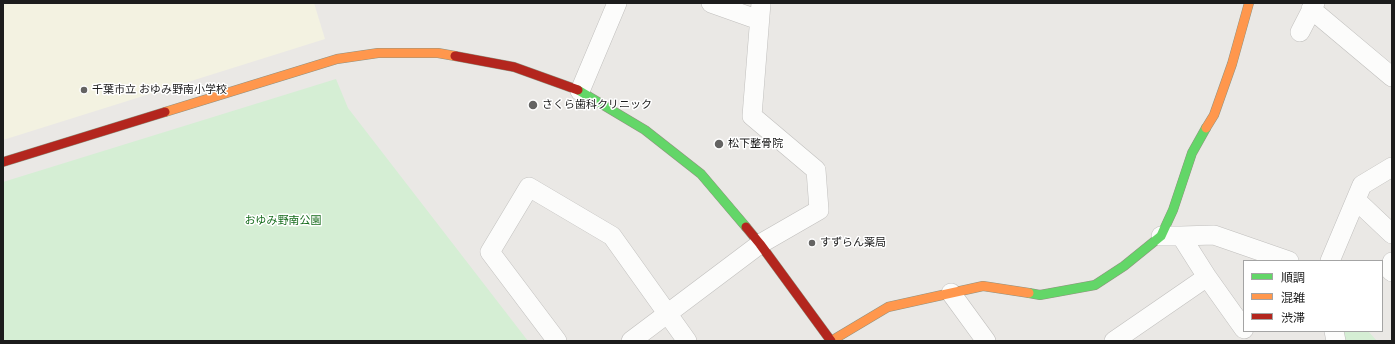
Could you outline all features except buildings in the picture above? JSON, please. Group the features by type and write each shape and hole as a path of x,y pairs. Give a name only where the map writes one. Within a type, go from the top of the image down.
{"street":[{"path":"580,91 617,3"},
{"path":"631,341 760,244 819,210 816,170 752,116 760,12 711,3"},
{"path":"3,162 337,59 378,53 438,53 514,67 580,91 644,130 701,174 760,244 831,341 888,307 983,286 1040,295 1095,285 1124,266 1161,236 1173,210 1192,153 1214,115 1232,64 1249,3"},
{"path":"1300,32 1313,6 1392,77"},
{"path":"1330,260 1362,185 1392,167"},
{"path":"557,341 490,252 529,187 612,236 687,341"},
{"path":"1356,200 1392,234"},
{"path":"1161,236 1214,235 1286,260"},
{"path":"1181,236 1207,277 1243,327"},
{"path":"1392,262 1390,270 1392,272"},
{"path":"1114,341 1207,277"},
{"path":"951,293 986,341"},
{"path":"1246,332 1252,341"}],"shaded area":[{"name":"千葉市立 おゆみ野南小学校","path":"3,3 314,3 325,39 3,140"}],"green space":[{"name":"おゆみ野南公園","path":"336,79 348,108 528,341 3,341 3,182"},
{"path":"1342,332 1369,332 1377,341 1343,341"}],"traffic: fast":[{"path":"578,90 645,130 701,174 746,227"},
{"path":"1029,293 1040,295 1095,285 1124,266 1161,236 1173,210 1192,153 1206,128"}],"traffic: slow":[{"path":"1206,128 1214,115 1232,64 1249,3"},
{"path":"165,112 337,59 378,53 438,53 455,56"},
{"path":"831,341 888,307 983,286 1029,293"}],"traffic: jam":[{"path":"455,56 514,67 578,90"},
{"path":"3,162 165,112"},
{"path":"746,227 831,341"}],"place":[{"name":"千葉市立 おゆみ野南小学校","path":"84,90"},
{"name":"さくら歯科クリニック","path":"533,105"},
{"name":"松下整骨院","path":"719,144"},
{"name":"すずらん薬局","path":"812,243"}]}
